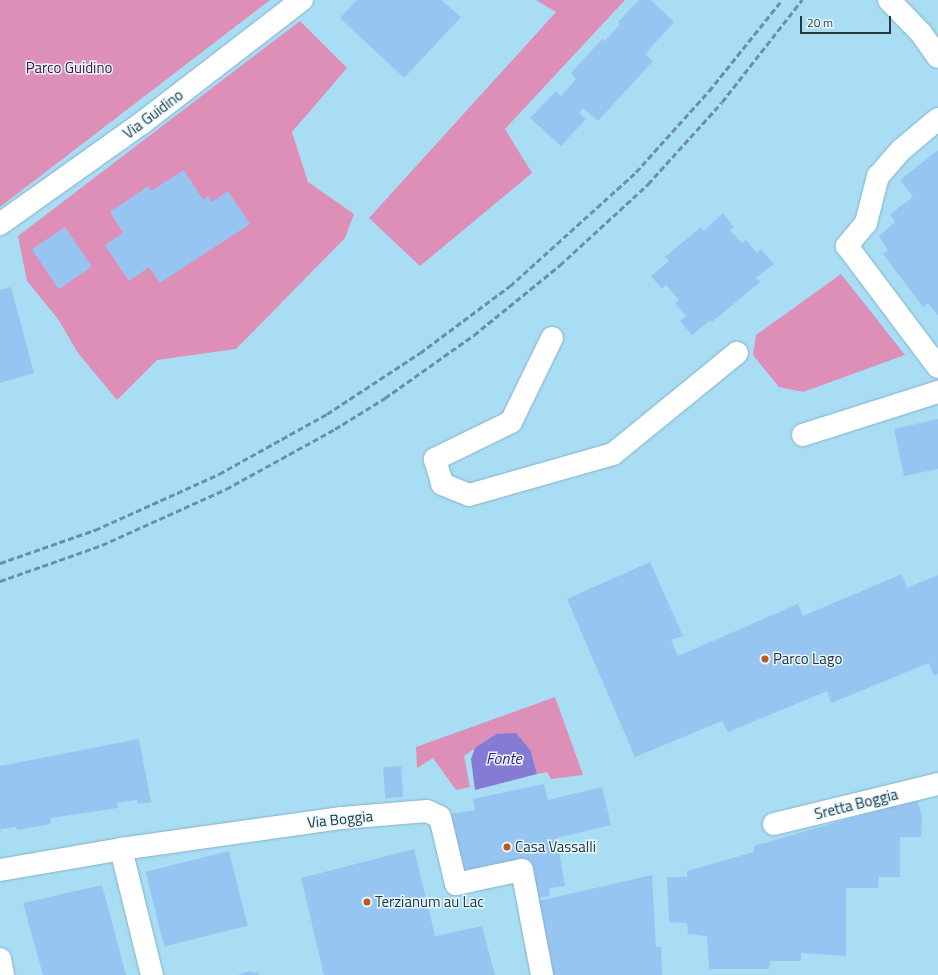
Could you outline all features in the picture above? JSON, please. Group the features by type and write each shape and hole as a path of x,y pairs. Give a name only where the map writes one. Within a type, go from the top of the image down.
{"street":[{"name":"Via Guidino","path":"0,224 142,123 302,0"},
{"path":"889,0 921,33 938,57"},
{"path":"938,119 901,150 878,176 866,223 847,246 938,367"},
{"path":"552,338 511,422 435,459 442,484 469,495 612,454 737,353"},
{"path":"803,435 938,392"},
{"name":"Sretta Boggia","path":"774,824 938,784"},
{"name":"Via Boggia","path":"0,870 121,849 342,818 427,811 440,817 456,884 522,870 542,975"},
{"path":"121,849 152,975"},
{"path":"0,959 3,975"}],"green space":[{"name":"Parco Guidino","path":"0,0 270,0 0,207"},
{"path":"536,0 625,0 505,129 532,173 420,266 369,218 556,12"},
{"path":"300,21 347,68 292,132 308,182 354,214 345,238 236,349 157,360 117,400 78,353 58,319 27,281 18,236"},
{"path":"841,274 905,355 803,392 779,387 753,355 756,335"},
{"path":"555,697 583,775 551,779 547,772 537,774 531,751 496,734 464,756 470,787 456,790 433,758 417,768 416,747"}],"water":[{"name":"Fonte","path":"516,733 531,751 537,774 475,790 471,759 475,748 496,734"}],"building":[{"path":"357,0 441,0 461,17 404,78 340,18"},
{"path":"639,0 651,0 674,22 645,54 653,61 598,121 583,108 579,113 586,119 561,146 530,118 556,91 561,96 576,79 571,73 602,39 605,41 620,24 618,22"},
{"path":"938,150 938,316 928,303 923,307 883,254 888,251 879,236 895,222 890,214 913,197 900,180"},
{"path":"184,170 203,200 208,196 212,202 228,191 250,224 160,283 149,267 129,281 105,245 123,233 110,212 148,186 151,191"},
{"path":"723,213 734,227 730,230 742,243 746,240 757,253 761,249 774,264 756,278 760,282 712,322 710,320 692,335 680,321 686,316 675,303 679,300 666,285 662,289 651,276 669,261 665,257 701,227 704,231"},
{"path":"65,227 92,267 59,289 32,249"},
{"path":"11,287 34,373 0,383 0,290"},
{"path":"938,419 938,469 904,476 894,429"},
{"name":"Parco Lago","path":"650,562 683,636 671,640 678,656 798,604 803,616 902,574 907,588 938,575 938,674 934,676 929,663 831,703 827,691 728,732 722,721 635,757 567,599"},
{"path":"139,739 151,802 138,804 137,800 117,803 118,808 50,818 51,824 17,830 16,827 1,829 0,835 0,766"},
{"path":"401,766 403,797 385,798 383,767"},
{"name":"Casa Vassalli","path":"544,784 548,800 602,787 611,825 557,838 565,886 549,888 550,896 537,898 530,861 459,876 449,814 475,810 473,799"},
{"path":"917,799 922,816 921,837 900,837 900,877 879,877 878,888 846,888 846,956 801,953 801,961 770,961 769,969 709,969 707,936 688,934 687,923 669,922 667,877 687,877 687,871 754,852 754,846"},
{"name":"Terzianum au Lac","path":"414,849 435,936 482,926 495,975 324,975 301,878"},
{"path":"229,851 248,926 164,947 146,872"},
{"path":"652,875 656,947 661,947 662,975 547,975 534,902"},
{"path":"102,885 126,975 43,975 23,903"},
{"path":"251,971 252,973 258,972 259,975 237,975"}],"railway":[{"path":"0,563 95,530 219,474 327,414 420,353 510,286 636,172 709,91 782,0"},
{"path":"0,581 102,545 226,489 335,429 385,398 474,335 560,265 648,184 722,102 802,0"}],"place":[{"name":"Parco Lago","path":"765,659"},
{"name":"Casa Vassalli","path":"507,847"},
{"name":"Terzianum au Lac","path":"367,902"}]}
